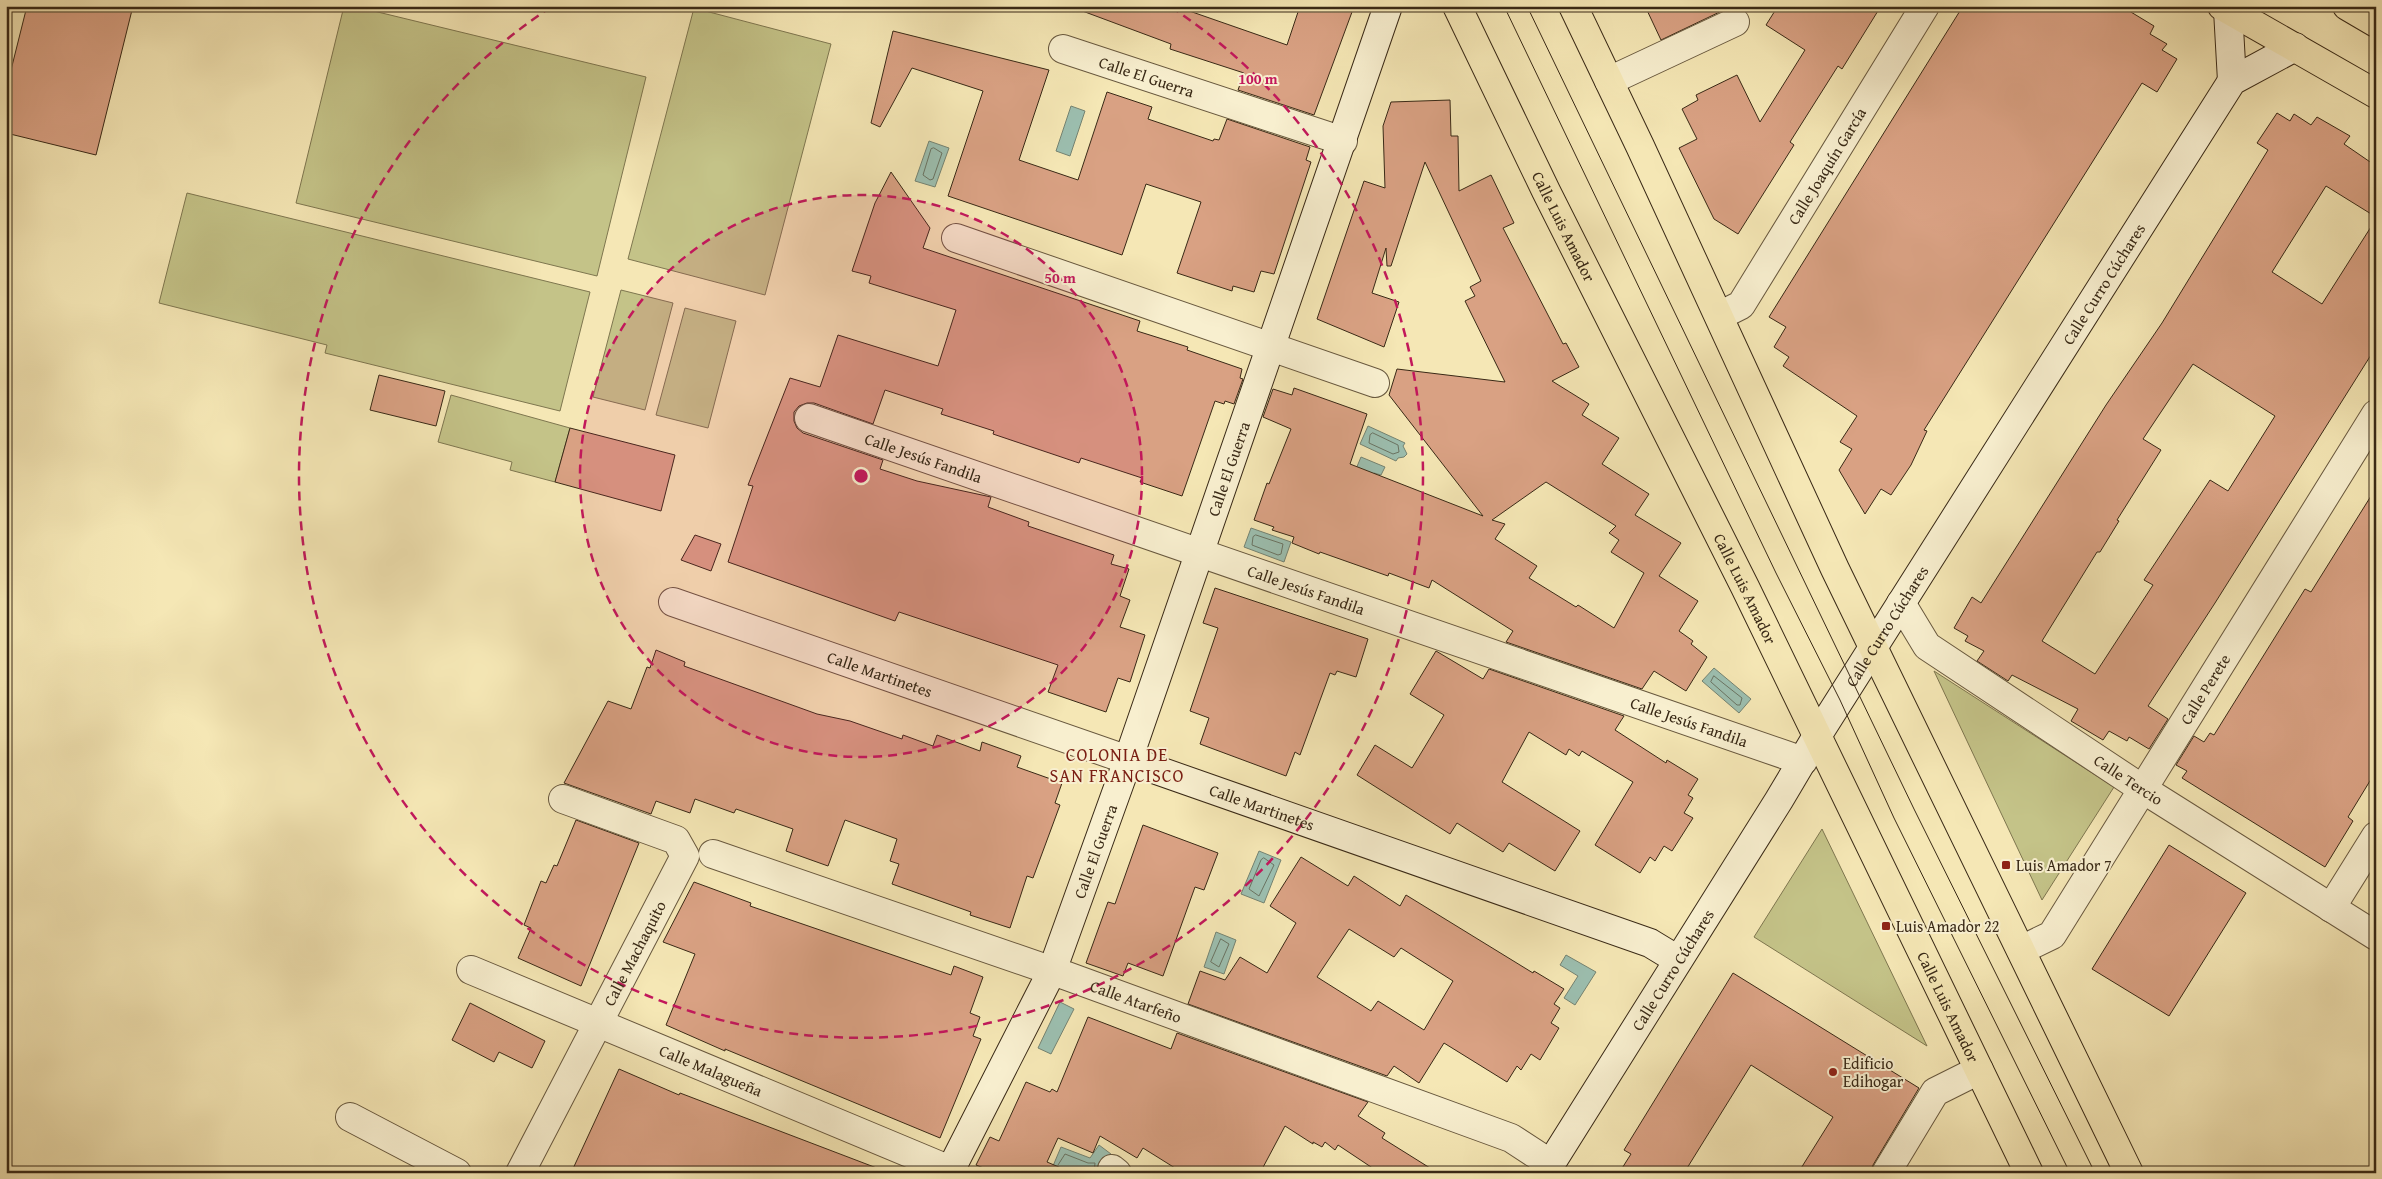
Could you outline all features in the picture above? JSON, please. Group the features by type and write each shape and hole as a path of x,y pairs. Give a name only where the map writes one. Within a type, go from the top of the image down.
{"main road":[{"name":"Calle Luis Amador","path":"1456,6 1817,736 2029,1173"},
{"path":"1572,6 1609,81 1826,549 2128,1173"},
{"path":"2347,6 2376,23"},
{"path":"2225,8 2376,94"}],"street":[{"name":"Calle El Guerra","path":"949,1172 1052,970 1128,760 1272,347 1388,6"},
{"name":"Calle Joaquín García","path":"1718,316 1741,305 1924,6"},
{"path":"2225,8 2232,81"},
{"path":"1609,81 1735,22"},
{"name":"Calle Curro Cúchares","path":"1548,1168 1817,736 2232,81 2295,47"},
{"name":"Calle El Guerra","path":"1063,49 1343,141"},
{"path":"956,238 1375,383"},
{"name":"Calle Perete","path":"2021,950 2052,935 2141,788 2376,414"},
{"name":"Calle Jesús Fandila","path":"809,418 1803,761"},
{"name":"Calle Martinetes","path":"673,602 1650,943 1678,960"},
{"name":"Calle Tercio","path":"1901,603 1927,646 2141,788 2376,936"},
{"name":"Calle Machaquito","path":"520,1173 596,1022 685,856 676,840 563,799"},
{"path":"2331,908 2376,836"},
{"name":"Calle Atarfeño","path":"714,854 1052,970 1511,1138 1548,1168"},
{"name":"Calle Malagueña","path":"471,970 949,1172"},
{"path":"1886,1173 1935,1092 1979,1070"},
{"path":"350,1117 457,1173"}],"shaded area":[{"path":"344,6 353,6 646,77 597,276 296,203"},
{"path":"694,8 831,44 765,295 628,259"},
{"path":"187,193 590,292 560,411 325,353 327,345 159,303"},
{"path":"621,290 673,303 645,410 593,397"},
{"path":"685,308 736,321 708,428 656,415"},
{"path":"451,395 570,428 555,482 510,470 512,462 438,442"},
{"path":"1934,671 2114,787 2042,900"},
{"path":"1822,829 1927,1046 1754,937"}],"water":[{"path":"1071,106 1085,111 1070,156 1056,151"},
{"path":"929,141 949,148 935,187 915,181"},
{"path":"1368,426 1405,443 1403,446 1407,454 1396,461 1360,444"},
{"path":"1361,457 1385,467 1381,475 1374,473 1364,500 1346,493"},
{"path":"1251,528 1291,542 1284,562 1244,547"},
{"path":"1714,668 1751,699 1739,713 1702,681"},
{"path":"1259,851 1281,860 1264,903 1241,894"},
{"path":"1216,932 1236,940 1224,974 1204,967"},
{"path":"1566,955 1596,972 1575,1005 1564,998 1578,976 1560,965"},
{"path":"1060,1002 1074,1009 1051,1054 1038,1048"},
{"path":"1099,1145 1111,1154 1096,1173 1050,1173 1061,1147 1090,1158"}],"building":[{"path":"27,6 133,6 96,155 6,133 6,90"},
{"path":"1078,6 1175,6 1287,45 1300,6 1335,6 1352,12 1314,115 1238,90 1244,73 1170,49 1171,44 1077,9"},
{"path":"1645,6 1738,6 1728,8 1661,40"},
{"path":"1778,6 1881,6 1842,69 1838,66 1790,142 1794,145 1738,234 1714,219 1679,148 1697,139 1682,109 1698,100 1696,95 1737,75 1760,122 1805,50 1766,25"},
{"path":"1963,6 2121,6 2154,26 2150,34 2167,44 2162,50 2177,59 2157,92 2142,83 1924,430 1927,431 1911,465 1891,495 1881,489 1865,514 1839,470 1852,449 1840,442 1857,416 1783,366 1789,357 1774,347 1786,327 1769,317"},
{"path":"893,31 1049,70 1019,160 1078,180 1107,92 1152,107 1148,119 1213,141 1214,139 1219,140 1227,119 1310,147 1306,160 1311,162 1274,274 1261,271 1254,292 1233,286 1232,291 1177,273 1201,202 1146,184 1122,255 948,196 983,91 912,68 880,127 871,123"},
{"path":"1450,100 1451,136 1458,136 1459,191 1491,175 1514,223 1503,228 1563,344 1566,343 1579,367 1552,381 1589,404 1582,415 1619,438 1602,464 1649,494 1635,515 1681,543 1659,576 1698,601 1679,631 1693,641 1691,644 1707,657 1686,691 1654,671 1642,689 1506,642 1513,631 1432,580 1429,588 1389,573 1388,576 1320,552 1319,554 1292,543 1294,537 1272,530 1274,527 1254,520 1267,483 1269,484 1291,429 1263,417 1273,389 1292,395 1294,388 1367,414 1350,464 1483,516 1389,395 1397,369 1505,382 1465,301 1475,296 1470,287 1481,281 1425,162 1391,266 1387,266 1386,248 1372,293 1399,302 1384,347 1317,319 1364,181 1385,188 1383,126 1391,102","holes":["1546,482 1616,526 1609,533 1619,540 1611,552 1644,573 1614,628 1578,605 1576,607 1529,578 1537,566 1495,539 1505,524 1492,520"]},
{"path":"2277,113 2290,121 2294,114 2311,125 2317,117 2350,136 2344,144 2376,166 2376,217 2326,186 2272,272 2322,304 2376,219 2376,347 2148,706 2168,719 2149,749 2129,737 2127,741 2109,731 2103,740 2071,721 2078,709 2012,675 2008,681 1977,661 1984,651 1965,641 1968,636 1954,628 1972,597 1981,603 2106,405 2162,323 2268,150 2257,143","holes":["2193,364 2275,416 2228,491 2210,480 2144,580 2153,585 2095,674 2042,641 2097,552 2100,552 2119,521 2117,520 2161,450 2143,439"]},
{"path":"891,172 930,228 923,248 1140,321 1137,331 1188,347 1187,350 1242,369 1240,378 1243,379 1234,404 1225,401 1224,404 1215,401 1182,496 1140,482 1142,478 1081,458 1079,463 993,434 994,431 941,414 943,409 885,390 873,424 814,403 799,406 794,412 794,421 797,428 803,433 883,460 880,469 917,481 991,497 988,507 1029,522 1028,526 1114,555 1111,564 1129,569 1120,596 1130,600 1120,627 1145,635 1130,682 1118,678 1106,712 1048,692 1058,665 899,612 895,621 728,562 753,486 748,485 790,378 820,387 838,335 938,366 956,310 869,283 871,276 852,271 875,203"},
{"path":"379,375 445,391 436,426 370,410"},
{"path":"570,428 675,455 661,511 555,482"},
{"path":"2376,488 2376,771 2348,817 2353,821 2325,867 2182,778 2187,771 2176,765 2194,736 2204,742 2210,733 2214,735 2305,589 2311,592"},
{"path":"695,535 721,544 711,571 681,560"},
{"path":"1215,588 1368,639 1356,677 1337,671 1335,675 1330,673 1300,755 1295,752 1286,776 1200,744 1209,718 1190,711 1218,628 1203,623"},
{"path":"656,650 685,662 684,666 817,714 850,721 902,739 903,735 933,746 937,735 980,751 982,742 1021,756 1017,767 1062,783 1055,803 1060,805 1033,878 1027,876 1010,928 970,915 971,912 892,884 899,864 890,861 897,839 845,820 828,866 786,851 793,829 736,809 734,813 695,799 690,813 656,801 651,814 564,783 608,701 631,709 647,667 650,668"},
{"path":"1436,651 1483,679 1489,669 1624,716 1615,730 1666,763 1667,760 1698,779 1688,795 1693,798 1684,813 1693,818 1672,851 1664,846 1655,861 1650,857 1640,873 1595,845 1633,782 1582,751 1579,756 1569,749 1566,755 1529,732 1502,782 1580,831 1555,871 1509,843 1503,852 1457,823 1450,834 1357,775 1375,745 1412,768 1444,715 1410,694"},
{"path":"576,820 639,843 581,986 518,958 531,928 524,925 541,881 546,883 554,865 557,866"},
{"path":"1143,825 1218,853 1204,890 1195,887 1163,976 1128,963 1123,976 1086,963 1108,902 1115,904"},
{"path":"2169,845 2246,893 2169,1016 2092,969"},
{"path":"1301,857 1348,886 1354,876 1400,906 1406,895 1533,973 1534,971 1564,989 1554,1004 1560,1008 1551,1023 1559,1028 1540,1060 1531,1054 1521,1070 1517,1066 1507,1082 1444,1043 1419,1083 1394,1066 1387,1076 1188,1004 1200,971 1225,980 1240,957 1267,973 1296,923 1270,906","holes":["1349,929 1394,957 1401,948 1453,981 1424,1030 1378,1001 1371,1011 1317,977"]},
{"path":"694,882 751,903 750,906 951,975 954,966 983,977 970,1013 980,1017 973,1036 981,1039 940,1138 725,1049 725,1051 666,1025 695,954 663,942"},
{"name":"Edificio Edihogar","path":"1733,973 1919,1088 1870,1173 1798,1173 1833,1117 1751,1065 1684,1173 1619,1173 1631,1154 1624,1150"},
{"path":"470,1003 545,1041 532,1068 499,1052 494,1062 452,1040"},
{"path":"1088,1017 1171,1049 1177,1033 1368,1102 1358,1116 1385,1133 1382,1138 1438,1173 1380,1173 1338,1145 1335,1150 1325,1142 1322,1147 1313,1142 1313,1144 1285,1126 1260,1173 1183,1173 1143,1148 1137,1158 1100,1136 1093,1153 1058,1138 1047,1162 1073,1173 985,1173 986,1169 976,1165 990,1137 999,1141 1026,1082 1050,1092 1052,1089 1057,1092"},
{"path":"619,1069 679,1095 680,1093 882,1170 882,1173 571,1173"}],"tram line":[{"path":"1504,6 1776,573 1840,700 1894,818 2070,1173"},
{"path":"1527,6 1914,809 2095,1173"}],"place":[{"name":"Luis Amador 7","path":"2006,865"},
{"name":"Luis Amador 22","path":"1886,926"},
{"name":"Edificio Edihogar","path":"1833,1072"}],"district":[{"name":"COLONIA DE SAN FRANCISCO","path":"1117,764"}]}
